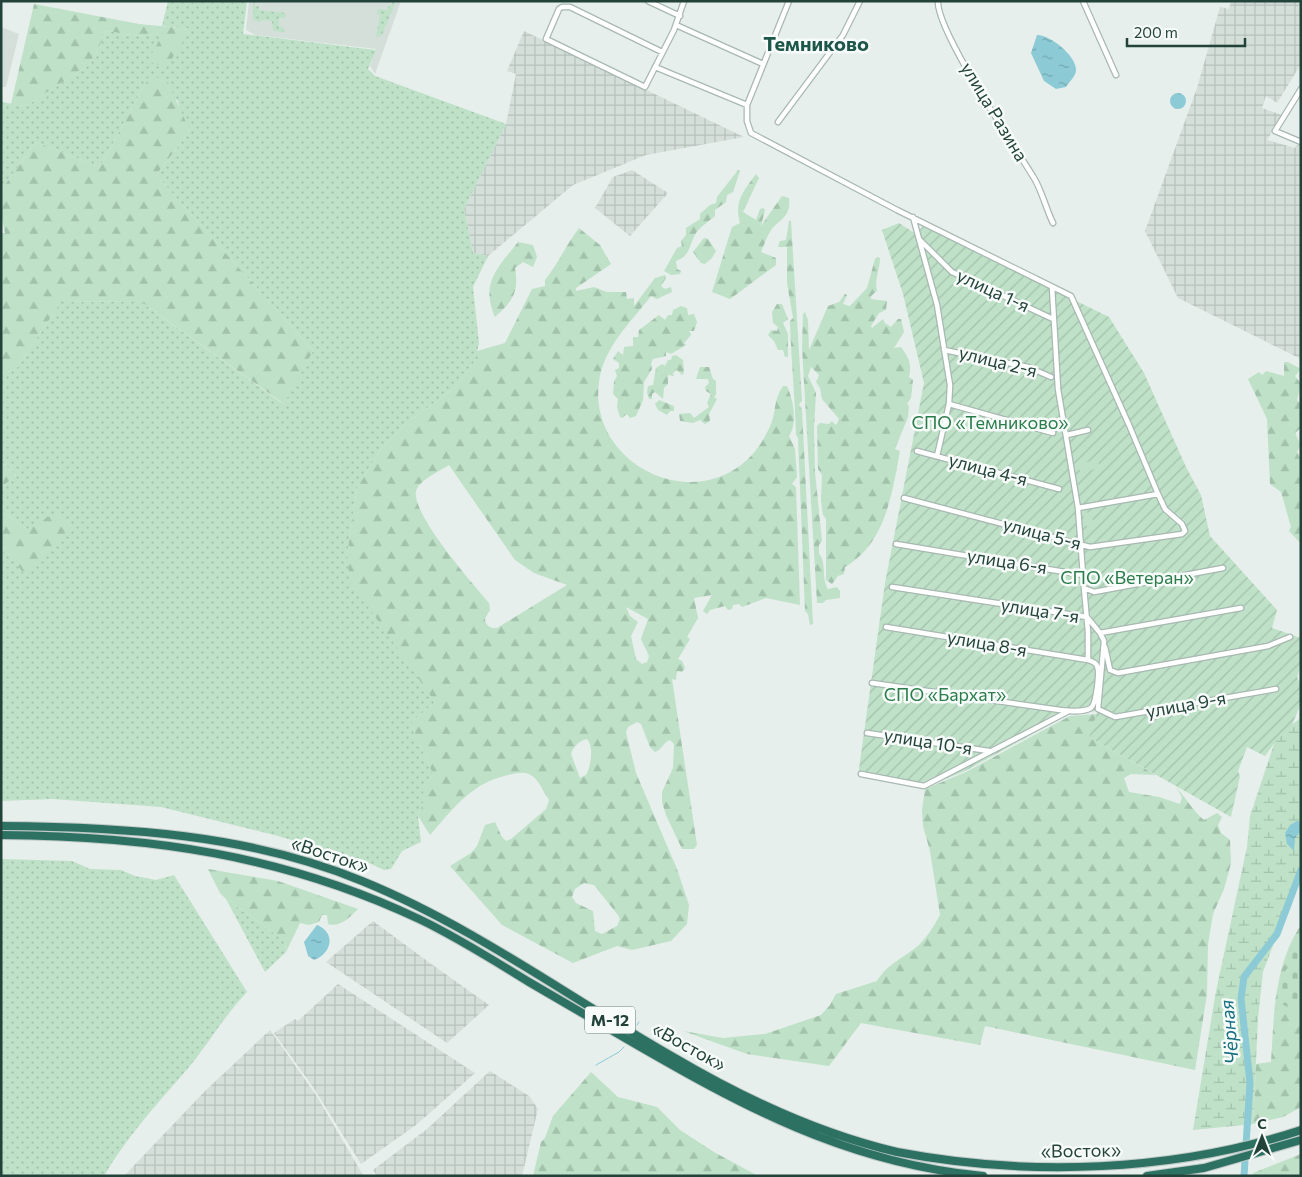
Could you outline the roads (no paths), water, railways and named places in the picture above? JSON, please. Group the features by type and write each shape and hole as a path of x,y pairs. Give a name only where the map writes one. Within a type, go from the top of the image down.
{"highway":[{"name":"«Восток»","path":"1,826 70,828 191,837 287,856 325,867 363,881 436,916 667,1054 715,1080 794,1117 898,1152 982,1164 1061,1169 1166,1162 1230,1150 1301,1130"},
{"name":"«Восток»","path":"1,835 103,838 220,853 286,868 341,885 422,920 469,945 701,1082 761,1113 860,1153 900,1163 983,1176"},
{"path":"1147,1176 1204,1168 1301,1140"}],"street":[{"path":"648,1 680,16"},
{"path":"662,52 570,7 562,7 559,10 546,39 645,87 676,25 684,1"},
{"path":"789,1 747,105 747,121 753,135 1071,296 1136,440 1158,494 1078,508"},
{"path":"778,122 843,35 860,1"},
{"name":"улица Разина","path":"938,1 938,11 949,33 976,84 1038,186 1053,223"},
{"path":"1083,1 1116,75"},
{"path":"676,25 763,64"},
{"path":"655,67 747,105"},
{"path":"1301,89 1275,131 1301,142"},
{"path":"913,217 934,291 950,385 949,404 937,456"},
{"name":"улица 1-я","path":"917,236 952,272 1053,319"},
{"path":"872,683 1070,711 1084,711 1093,706 1098,669 1094,662 1088,660 1087,617 1078,508 1058,389 1052,287"},
{"name":"улица 2-я","path":"944,350 1028,367 1051,377"},
{"path":"949,404 1052,433"},
{"path":"1067,435 1088,430"},
{"name":"улица 4-я","path":"917,451 1059,489"},
{"name":"улица 5-я","path":"904,498 1081,545 1097,547 1182,534 1185,527 1165,509 1158,494"},
{"name":"улица 6-я","path":"896,544 1083,574"},
{"path":"1084,588 1089,591 1101,591 1223,568"},
{"name":"улица 7-я","path":"892,587 1087,617 1100,632 1241,608"},
{"name":"улица 8-я","path":"886,627 1088,660"},
{"path":"1100,632 1104,641 1110,670 1118,673 1268,646 1290,637"},
{"name":"улица 9-я","path":"1104,641 1098,709 1120,717 1196,701 1276,689"},
{"path":"861,774 924,786 1070,711"},
{"name":"улица 10-я","path":"867,733 989,752"}],"water":[{"path":"1037,35 1055,42 1072,58 1076,72 1066,87 1056,89 1044,81 1031,53"},
{"path":"1178,93 1184,95 1186,101 1184,107 1178,109 1172,107 1170,101 1172,95"},
{"path":"1297,821 1301,822 1301,831 1295,838 1294,851 1287,844 1285,833 1290,825"},
{"path":"317,925 327,933 329,943 324,953 314,960 308,956 304,942"}],"waterway":[{"name":"Чёрная","path":"1244,1176 1250,1083 1241,998 1244,977 1277,934 1301,870"},
{"path":"596,1065 619,1052 624,1047"}],"district":[{"name":"Темниково","path":"816,44"}],"park label":[{"name":"СПО «Темниково»","path":"990,423"},
{"name":"СПО «Ветеран»","path":"1127,578"},
{"name":"СПО «Бархат»","path":"945,695"}]}
